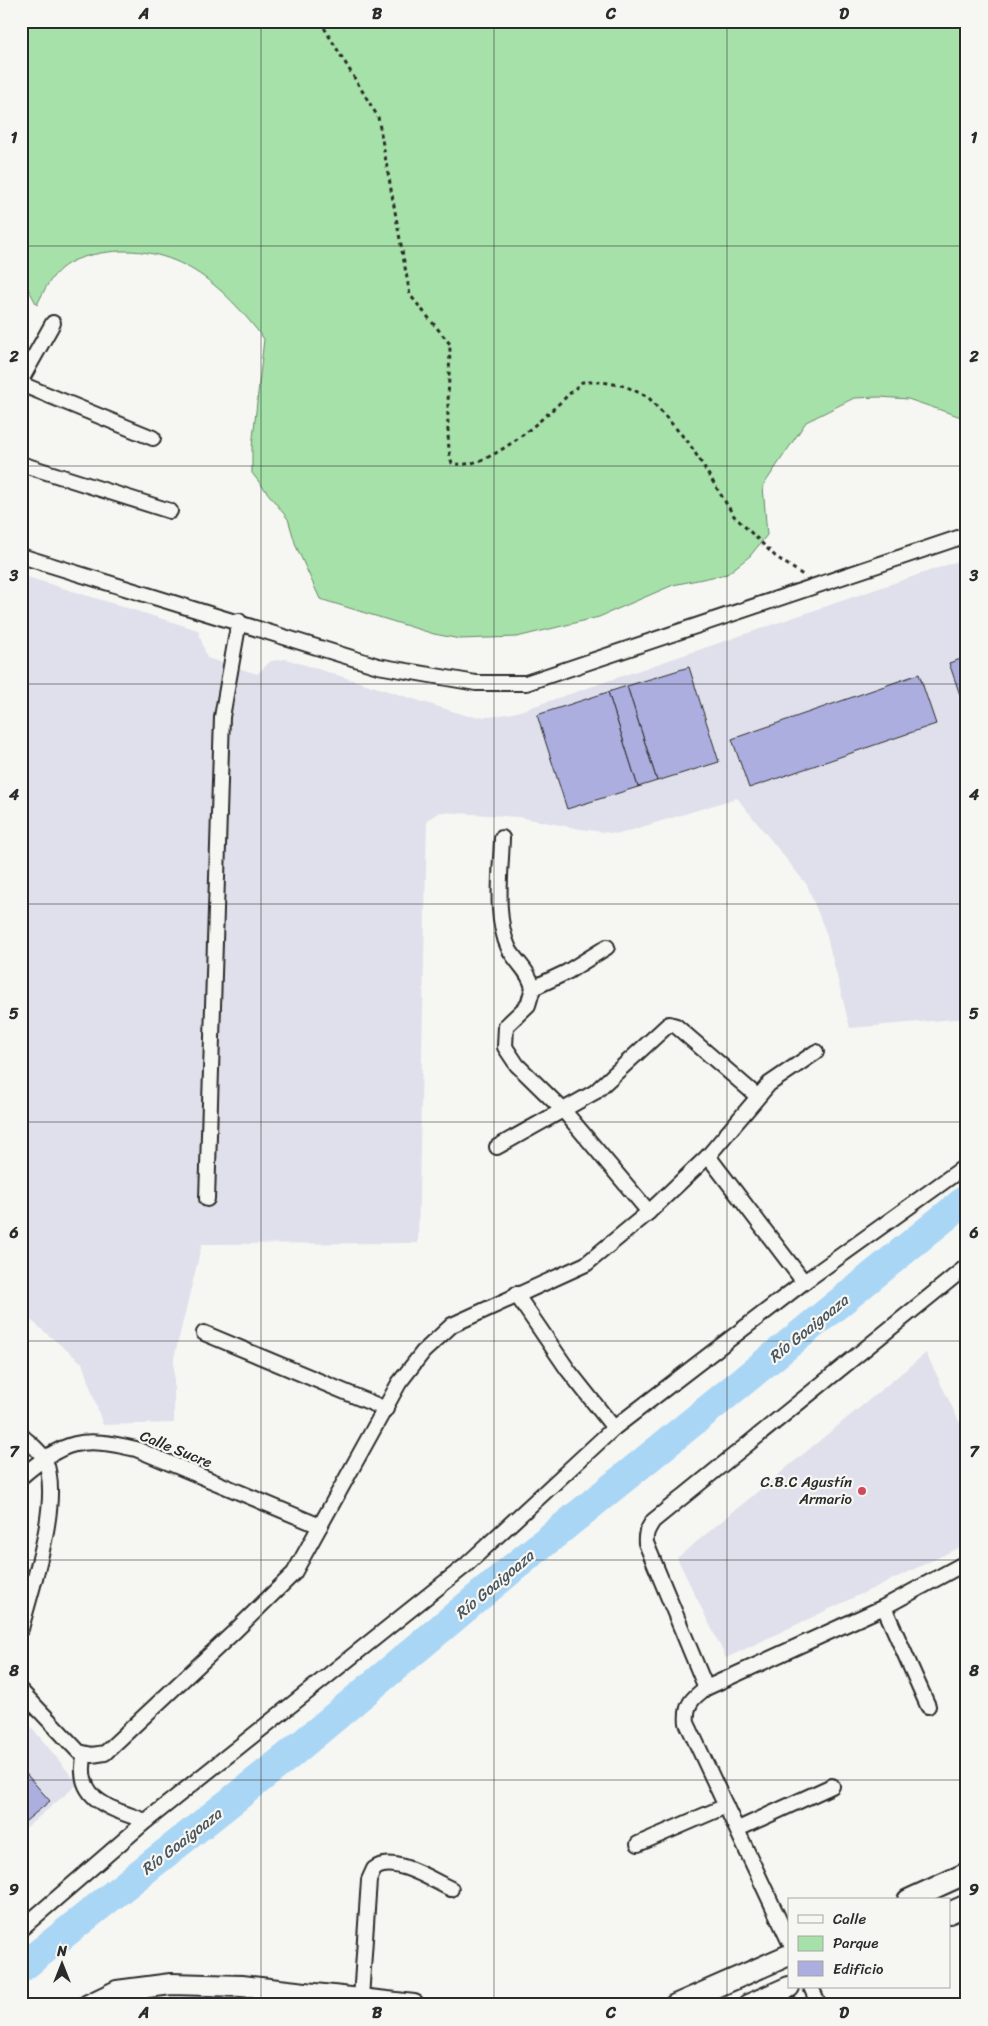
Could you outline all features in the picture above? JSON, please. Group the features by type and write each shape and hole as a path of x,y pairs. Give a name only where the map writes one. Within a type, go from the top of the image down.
{"main road":[{"path":"912,1898 967,1872"},
{"path":"950,1913 967,1905"},
{"path":"675,2005 788,1955"},
{"path":"88,2005 117,1991 171,1984 242,1986 414,2005"},
{"path":"748,2005 788,1987"}],"street":[{"path":"53,323 21,382 153,438"},
{"path":"21,464 170,511"},
{"path":"21,556 378,666 476,683 526,683 967,535"},
{"path":"207,1199 222,717 239,622"},
{"path":"502,838 501,906 504,933 510,950 522,964 533,988 528,1005 506,1026 505,1046 517,1065 564,1111 649,1212"},
{"path":"533,988 566,972 607,947"},
{"path":"497,1147 595,1092 670,1024 676,1026 757,1096"},
{"path":"21,1691 80,1752 85,1754 105,1753 294,1573 399,1383 423,1352 452,1324 586,1264 649,1212 708,1156 769,1084 816,1052"},
{"path":"708,1156 804,1282"},
{"path":"21,1929 146,1820 464,1566 614,1428 804,1282 967,1165"},
{"path":"706,1688 646,1543 645,1535 648,1528 653,1521 967,1266"},
{"path":"516,1294 568,1370 614,1428"},
{"path":"204,1333 386,1409"},
{"path":"21,1435 44,1458 50,1477 50,1503 21,1629"},
{"name":"Calle Sucre","path":"21,1477 44,1458 80,1441 107,1442 136,1449 320,1526"},
{"path":"788,1939 687,1723 686,1711 688,1704 706,1688 884,1607 967,1562"},
{"path":"884,1607 928,1706"},
{"path":"85,1754 83,1781 95,1798 108,1807 146,1820"},
{"path":"738,1829 832,1786"},
{"path":"638,1844 726,1806"},
{"path":"360,1998 368,1880 374,1869 386,1864 406,1867 451,1889"},
{"path":"811,1988 819,2005"}],"path":[{"path":"320,21 378,117 410,295 450,344 449,443 452,463 469,464 513,444 582,382 602,382 626,386 648,397 689,443 734,516 775,556 818,585"}],"shaded area":[{"path":"967,558 967,1018 850,1028 826,933 807,885 737,798 619,834 580,829 519,817 440,812 427,820 418,1243 202,1244 174,1358 174,1423 103,1425 82,1363 21,1312 21,575 198,630 207,658 257,674 271,661 286,659 468,716 491,717 517,712"},
{"name":"C.B.C Agustín Armario","path":"926,1353 967,1438 967,1544 726,1658 677,1558"},
{"path":"21,1714 78,1784 21,1832"}],"green space":[{"path":"21,21 967,21 967,419 908,399 880,397 854,398 806,422 763,486 767,535 750,556 727,574 673,585 599,617 517,637 460,639 434,634 320,599 296,546 288,519 252,473 252,447 264,339 248,319 213,284 194,271 174,260 152,254 128,251 101,253 77,259 54,275 37,305 21,276"}],"building":[{"path":"967,657 967,711 966,712 949,663"},
{"path":"689,667 719,762 657,781 627,686"},
{"path":"919,674 936,724 749,788 732,739"},
{"path":"627,686 657,781 638,787 608,692"},
{"path":"608,692 638,787 567,809 537,715"},
{"path":"21,1768 50,1801 21,1825"}],"waterway":[{"name":"Río Goaigoaza","path":"21,1968 287,1757 513,1568 967,1199"}],"place":[{"name":"C.B.C Agustín Armario","path":"862,1491"}]}
